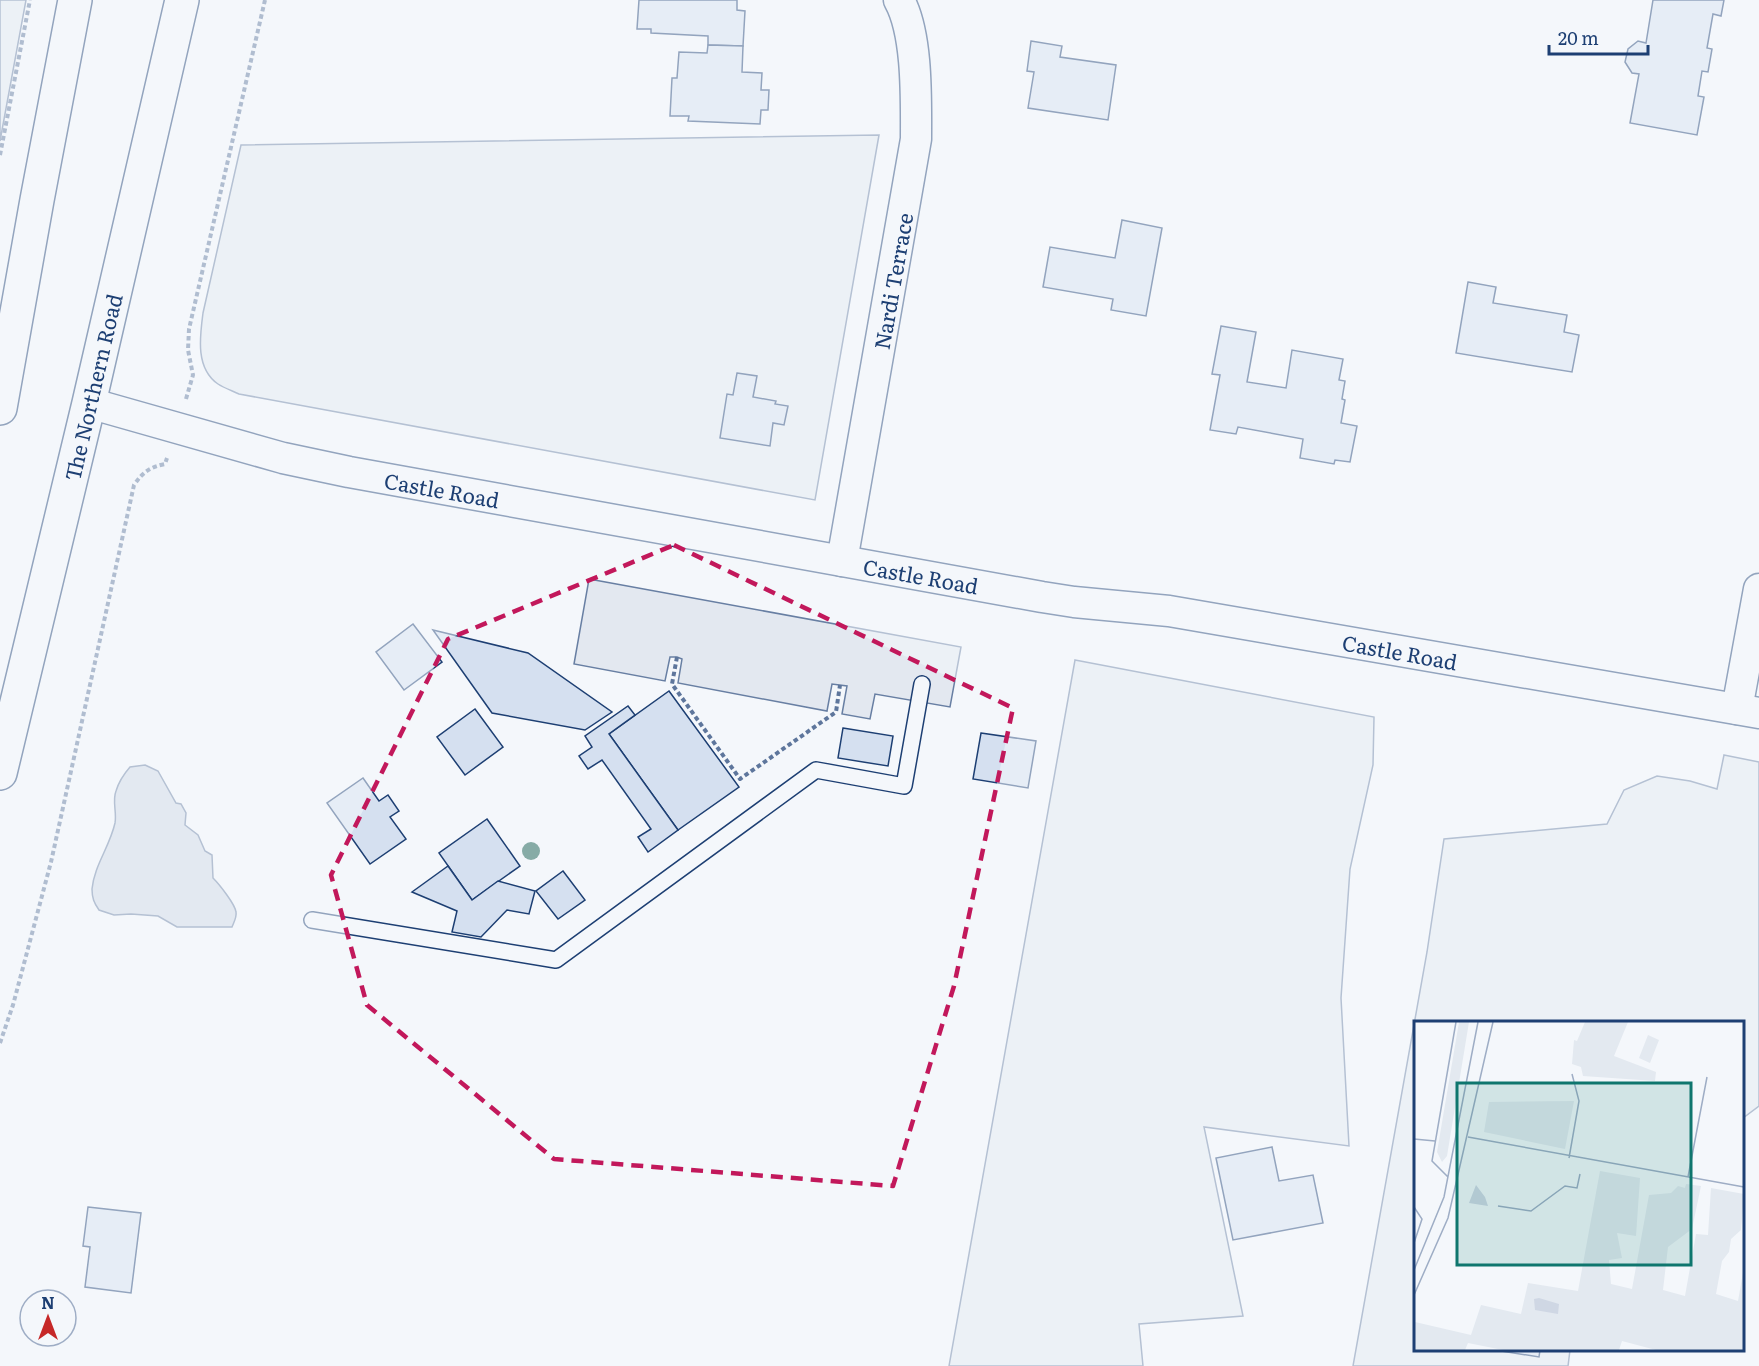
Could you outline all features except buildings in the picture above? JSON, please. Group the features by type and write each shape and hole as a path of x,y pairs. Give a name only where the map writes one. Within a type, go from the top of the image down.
{"highway":[{"path":"0,408 75,0"},
{"name":"The Northern Road","path":"0,773 89,403 182,0"}],"street":[{"name":"Nardi Terrace","path":"842,561 916,139 915,73 905,11 899,0"},
{"name":"Castle Road","path":"89,403 283,458 349,472 1074,602 1169,611 1748,711"},
{"path":"1748,711 1759,589"}],"lane":[{"path":"312,920 556,960 816,770 904,786 922,684"}],"path":[{"path":"0,155 30,0"},
{"path":"189,387 193,375 188,351 189,329 265,0"},
{"path":"0,1043 13,1005 51,862 134,485 151,467 165,464 168,456"},
{"path":"677,657 672,684 732,773 740,779 836,712 840,685"}],"highlighted area":[{"path":"674,545 1013,708 954,986 893,1186 554,1159 367,1005 331,875 448,639"}],"shaded area":[{"path":"0,0 26,0 0,141"},
{"path":"879,135 815,500 239,394 220,385 211,377 202,361 200,341 203,313 241,145"},
{"path":"589,579 961,647 950,707 875,694 870,719 842,714 847,686 832,684 827,711 678,683 682,659 677,657 670,657 665,681 574,664"},
{"path":"1075,660 1374,717 1373,765 1350,869 1341,998 1349,1146 1204,1127 1243,1316 1139,1324 1143,1366 949,1366"},
{"path":"1724,755 1759,762 1759,1106 1744,1117 1744,1021 1415,1021 1444,839 1607,824 1624,790 1657,776 1690,781 1717,789"},
{"path":"145,765 158,771 176,803 181,804 186,813 185,825 198,835 205,851 212,855 213,878 235,908 236,918 232,927 177,927 158,916 114,915 99,910 96,905 92,892 93,881 115,823 114,799 117,787 130,767"},
{"path":"1414,1025 1414,1351 1570,1351 1568,1366 1353,1366"}]}
